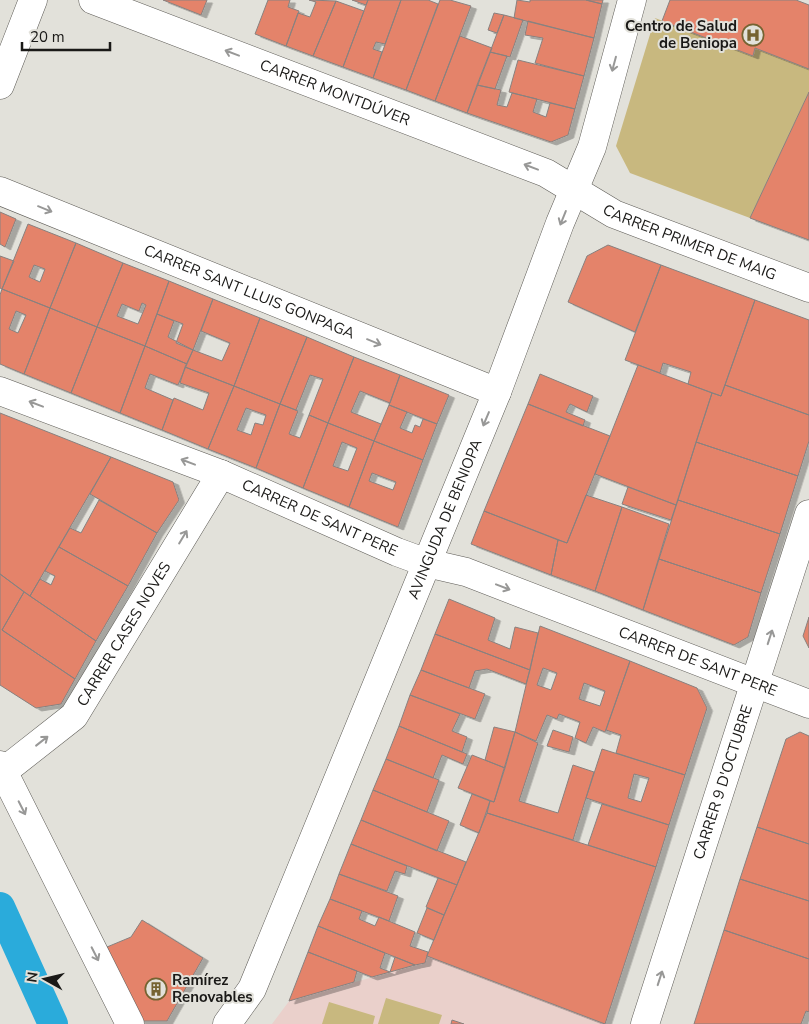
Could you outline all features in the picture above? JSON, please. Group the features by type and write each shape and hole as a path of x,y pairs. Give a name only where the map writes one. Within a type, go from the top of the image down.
{"street":[{"path":"0,85 33,0"},
{"name":"CARRER MONTDÚVER","path":"93,0 546,173 574,189"},
{"name":"AVINGUDA DE BENIOPA","path":"228,1024 252,989 426,562 498,392 574,189 592,147 632,0"},
{"name":"CARRER PRIMER DE MAIG","path":"574,189 614,214 809,288"},
{"name":"CARRER SANT LLUIS GONPAGA","path":"0,190 498,392"},
{"name":"CARRER DE SANT PERE","path":"0,391 221,474 397,552 426,562 466,572 809,704"},
{"name":"CARRER CASES NOVES","path":"2,768 74,716 221,474"},
{"name":"CARRER 9 D'OCTUBRE","path":"645,1024 809,514"},
{"path":"2,768 130,1024"}],"shaded area":[{"path":"655,18 753,56 755,48 809,69 809,92 750,218 630,173 616,146"},
{"path":"427,956 605,1024 272,1024 290,1000 424,963"},
{"path":"386,998 442,1015 439,1024 378,1024"},
{"path":"329,1002 375,1016 373,1024 322,1024"}],"building":[{"path":"163,0 207,0 201,15"},
{"path":"268,0 290,0 288,7 299,11 286,46 255,34"},
{"path":"309,0 336,1 313,56 286,46 298,13 310,17 316,2"},
{"path":"352,0 368,0 366,5"},
{"path":"368,0 401,0 385,44 376,42 373,49 382,52 373,78 343,67"},
{"path":"401,0 428,0 438,4 406,90 373,78"},
{"path":"440,0 450,0 471,6 435,101 406,90"},
{"path":"517,0 530,2 530,0 586,0 602,4 594,38 514,18"},
{"path":"586,0 603,0 602,4"},
{"name":"Centro de Salud de Beniopa","path":"670,0 796,0 809,5 809,69 755,48 753,56 662,21"},
{"path":"336,1 364,11 343,67 313,56"},
{"path":"494,13 504,15 497,33 488,30"},
{"path":"504,15 523,20 510,57 490,52"},
{"path":"528,21 594,38 584,76 535,63 543,38 525,35"},
{"path":"460,36 492,48 467,113 435,101"},
{"path":"490,52 507,56 495,89 477,85"},
{"path":"518,60 584,76 575,109 509,92"},
{"path":"477,85 501,90 497,105 507,107 512,93 537,99 533,112 546,117 550,103 575,109 568,135 551,142 467,113"},
{"path":"809,92 809,240 750,218"},
{"path":"0,212 16,219 5,247 0,244"},
{"path":"28,224 76,243 50,308 2,289","holes":["34,265 45,269 40,282 29,277"]},
{"path":"76,243 123,263 97,327 50,308"},
{"path":"608,245 661,265 635,332 568,302 587,256"},
{"path":"0,256 14,261 2,289 0,288"},
{"path":"123,263 169,281 145,346 97,327","holes":["142,303 146,305 138,324 117,316 122,304 139,311"]},
{"path":"661,265 755,300 721,396 688,384 691,372 663,363 660,373 625,360"},
{"path":"169,281 213,299 193,350 176,343 183,324 157,314"},
{"path":"2,289 50,308 24,374 0,364 0,295","holes":["16,311 26,315 18,333 9,329"]},
{"path":"213,299 260,318 234,386 185,367 193,350 222,361 230,343 201,331"},
{"path":"755,300 809,320 809,415 725,385"},
{"path":"50,308 97,327 71,393 24,374"},
{"path":"157,314 174,321 168,337 193,350 187,364 145,346"},
{"path":"260,318 307,337 280,404 234,386"},
{"path":"97,327 145,346 120,413 71,393"},
{"path":"307,337 354,357 328,423 309,415 323,379 310,375 296,410 280,404"},
{"path":"145,346 187,364 178,385 150,374 145,388 173,400 162,430 120,413"},
{"path":"354,357 400,375 390,403 360,391 351,412 381,424 374,441 328,423"},
{"path":"638,365 712,393 676,505 595,474"},
{"path":"185,367 234,386 208,449 162,430 174,398 203,410 209,393 180,383"},
{"path":"540,374 593,396 587,412 570,404 566,412 585,420 583,426 528,404"},
{"path":"400,375 449,395 437,424 389,405"},
{"path":"725,385 809,415 809,441 798,476 696,442 712,393 721,396"},
{"path":"234,386 280,404 256,468 208,449","holes":["246,408 266,415 263,425 255,423 251,435 237,430"]},
{"path":"280,404 298,411 289,434 300,438 309,415 328,423 303,488 256,468"},
{"path":"528,404 610,436 567,543 484,511"},
{"path":"389,405 407,412 400,428 412,433 415,425 420,427 423,419 437,424 423,460 374,441"},
{"path":"0,413 111,457 30,596 0,574"},
{"path":"328,423 374,441 349,507 303,488","holes":["342,442 357,448 348,471 333,466"]},
{"path":"374,441 423,460 398,527 349,507","holes":["372,473 396,482 393,490 369,481"]},
{"path":"696,442 798,476 780,534 678,500"},
{"path":"111,457 173,482 179,500 157,533 90,494"},
{"path":"628,487 676,505 671,520 622,504"},
{"path":"586,495 622,507 595,591 551,575 558,540 567,543"},
{"path":"99,500 157,533 128,586 59,547 70,528 81,533"},
{"path":"678,500 780,534 761,593 659,559"},
{"path":"622,507 669,524 643,610 595,591"},
{"path":"484,511 558,540 551,575 471,544"},
{"path":"59,547 128,586 96,641 30,596 40,579 51,585 55,576 45,571"},
{"path":"659,559 761,593 748,637 734,645 643,610"},
{"path":"0,574 24,592 2,630 75,679 61,704 36,708 0,685"},
{"path":"24,592 96,641 75,679 2,630"},
{"path":"449,599 495,618 488,640 510,649 515,627 538,633 530,670 435,634"},
{"path":"809,617 809,648 803,636"},
{"path":"540,626 630,661 605,732 593,727 586,743 575,738 580,722 559,714 557,719 547,715 536,741 515,732","holes":["543,668 557,673 551,690 537,685","584,683 605,691 600,706 579,699"]},
{"path":"435,634 530,670 526,684 487,669 475,671 469,688 421,670"},
{"path":"630,661 697,688 707,708 685,775 616,753 621,735 606,730"},
{"path":"421,670 485,694 475,719 410,695"},
{"path":"410,695 460,714 452,731 467,737 462,752 399,726"},
{"path":"399,726 467,754 463,764 442,755 433,778 386,759"},
{"path":"494,727 515,732 505,768 485,760"},
{"path":"553,730 573,737 569,752 547,746"},
{"path":"515,732 538,743 519,801 558,813 573,765 594,772 573,840 487,813 490,801 494,802"},
{"path":"800,732 809,736 809,844 757,827 786,739"},
{"path":"602,749 685,775 669,825 586,798","holes":["634,774 649,778 641,802 628,798"]},
{"path":"472,755 505,768 494,802 458,788"},
{"path":"386,759 439,780 427,812 373,790"},
{"path":"373,790 449,821 437,851 361,820"},
{"path":"472,794 490,801 479,833 460,825"},
{"path":"602,804 669,825 656,867 588,845"},
{"path":"487,813 656,867 605,1024 427,956"},
{"path":"361,820 466,862 457,885 351,844"},
{"path":"757,827 809,844 809,901 740,879"},
{"path":"351,844 407,866 405,874 395,871 387,891 339,874"},
{"path":"339,874 398,896 389,921 330,899"},
{"path":"438,878 457,885 444,915 426,907"},
{"path":"740,879 809,901 809,959 724,930"},
{"path":"330,899 362,911 359,919 375,926 379,917 415,932 410,946 428,952 425,963 415,965 318,926"},
{"path":"427,908 444,915 434,940 417,933"},
{"name":"Ramírez Renovables","path":"142,920 203,958 167,1021 140,1021 107,947 131,937"},
{"path":"318,926 385,953 380,968 390,972 372,977 308,952"},
{"path":"724,930 809,959 809,1012 806,1011 801,1024 694,1024"},
{"path":"308,952 357,971 354,982 289,1001"},
{"path":"395,957 415,965 390,972"},
{"path":"452,1020 464,1024 451,1024"}],"waterway":[{"path":"0,907 53,1024"}],"place":[{"name":"Centro de Salud de Beniopa","path":"753,35"},
{"name":"Ramírez Renovables","path":"156,989"}]}
